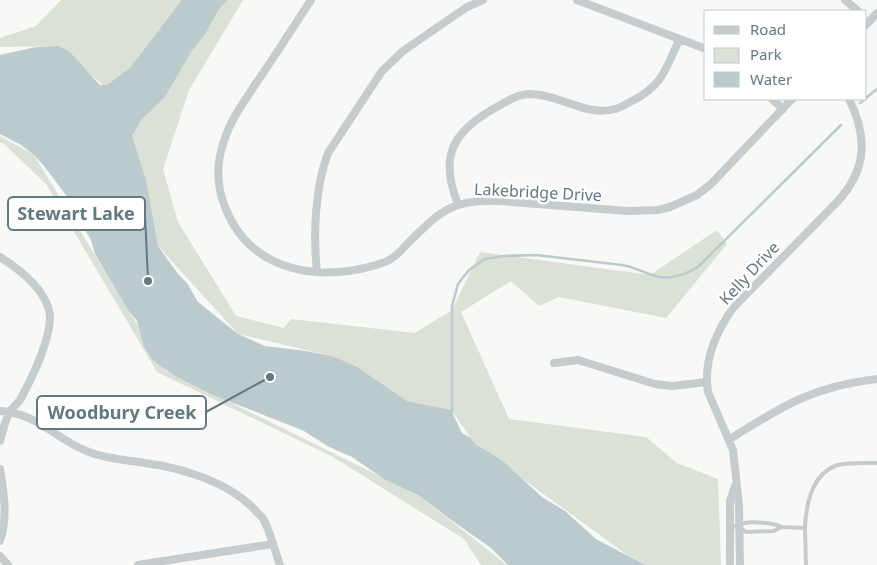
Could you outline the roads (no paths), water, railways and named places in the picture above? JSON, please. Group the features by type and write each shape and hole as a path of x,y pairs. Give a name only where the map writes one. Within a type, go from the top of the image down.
{"street":[{"name":"Lakebridge Drive","path":"311,0 232,119 220,153 217,173 223,202 232,224 245,240 260,253 278,264 296,270 337,273 357,271 388,262 438,215 458,204 479,200 643,211 670,207 697,195 711,184 791,100"},
{"path":"317,272 318,191 328,153 382,71 403,51 467,7 483,0"},
{"path":"577,0 704,48"},
{"path":"845,0 857,10"},
{"path":"867,23 877,13"},
{"path":"458,204 450,185 449,167 452,148 461,134 474,120 518,95 530,94 555,98 583,108 597,110 615,109 647,93 658,82 667,68 679,40"},
{"path":"773,100 782,109"},
{"name":"Kelly Drive","path":"740,565 739,505 733,450 715,410 707,382 709,358 715,338 733,308 837,202 847,191 857,173 863,144 857,114 850,100"},
{"path":"0,257 30,280 39,290 47,304 50,320 44,345 36,366 19,402 10,412 0,440"},
{"path":"554,363 578,360 655,384 672,386 707,382"},
{"path":"730,440 770,413 797,399 836,386 877,379"},
{"path":"0,411 10,412 35,420 67,442 106,458 147,463 194,474 226,486 248,503 264,520 280,565"},
{"path":"0,469 5,507 0,541"},
{"name":"Kelly Drive","path":"730,565 730,501 736,484"},
{"path":"138,565 273,544"},
{"path":"0,556 8,565"}],"lane":[{"path":"806,565 806,512 811,492 826,472 837,465 877,463"},
{"path":"730,527 739,527 745,523 761,523 776,524 781,527 805,528"},
{"path":"739,527 746,532 774,531 781,527"}],"water":[{"path":"182,0 227,0 191,52 165,97 141,120 132,136 146,180 158,246 178,274 187,283 198,302 238,334 265,346 332,356 357,367 407,401 451,410 462,433 471,438 476,445 504,462 542,497 565,511 596,539 645,565 508,565 491,548 418,495 384,479 352,457 329,447 304,431 213,395 175,376 151,358 144,347 137,321 128,310 95,254 91,240 66,195 34,155 21,145 0,134 0,55 36,47 58,46 70,52 100,85 107,85 130,68"}],"waterway":[{"path":"867,97 877,89"},
{"path":"860,103 864,100"},
{"path":"452,413 452,306 458,284 469,270 485,259 504,256 536,255 622,265 660,277 671,277 687,273 701,264 841,125"}],"place":[{"name":"Stewart Lake","path":"148,281"},
{"name":"Woodbury Creek","path":"270,377"}]}
